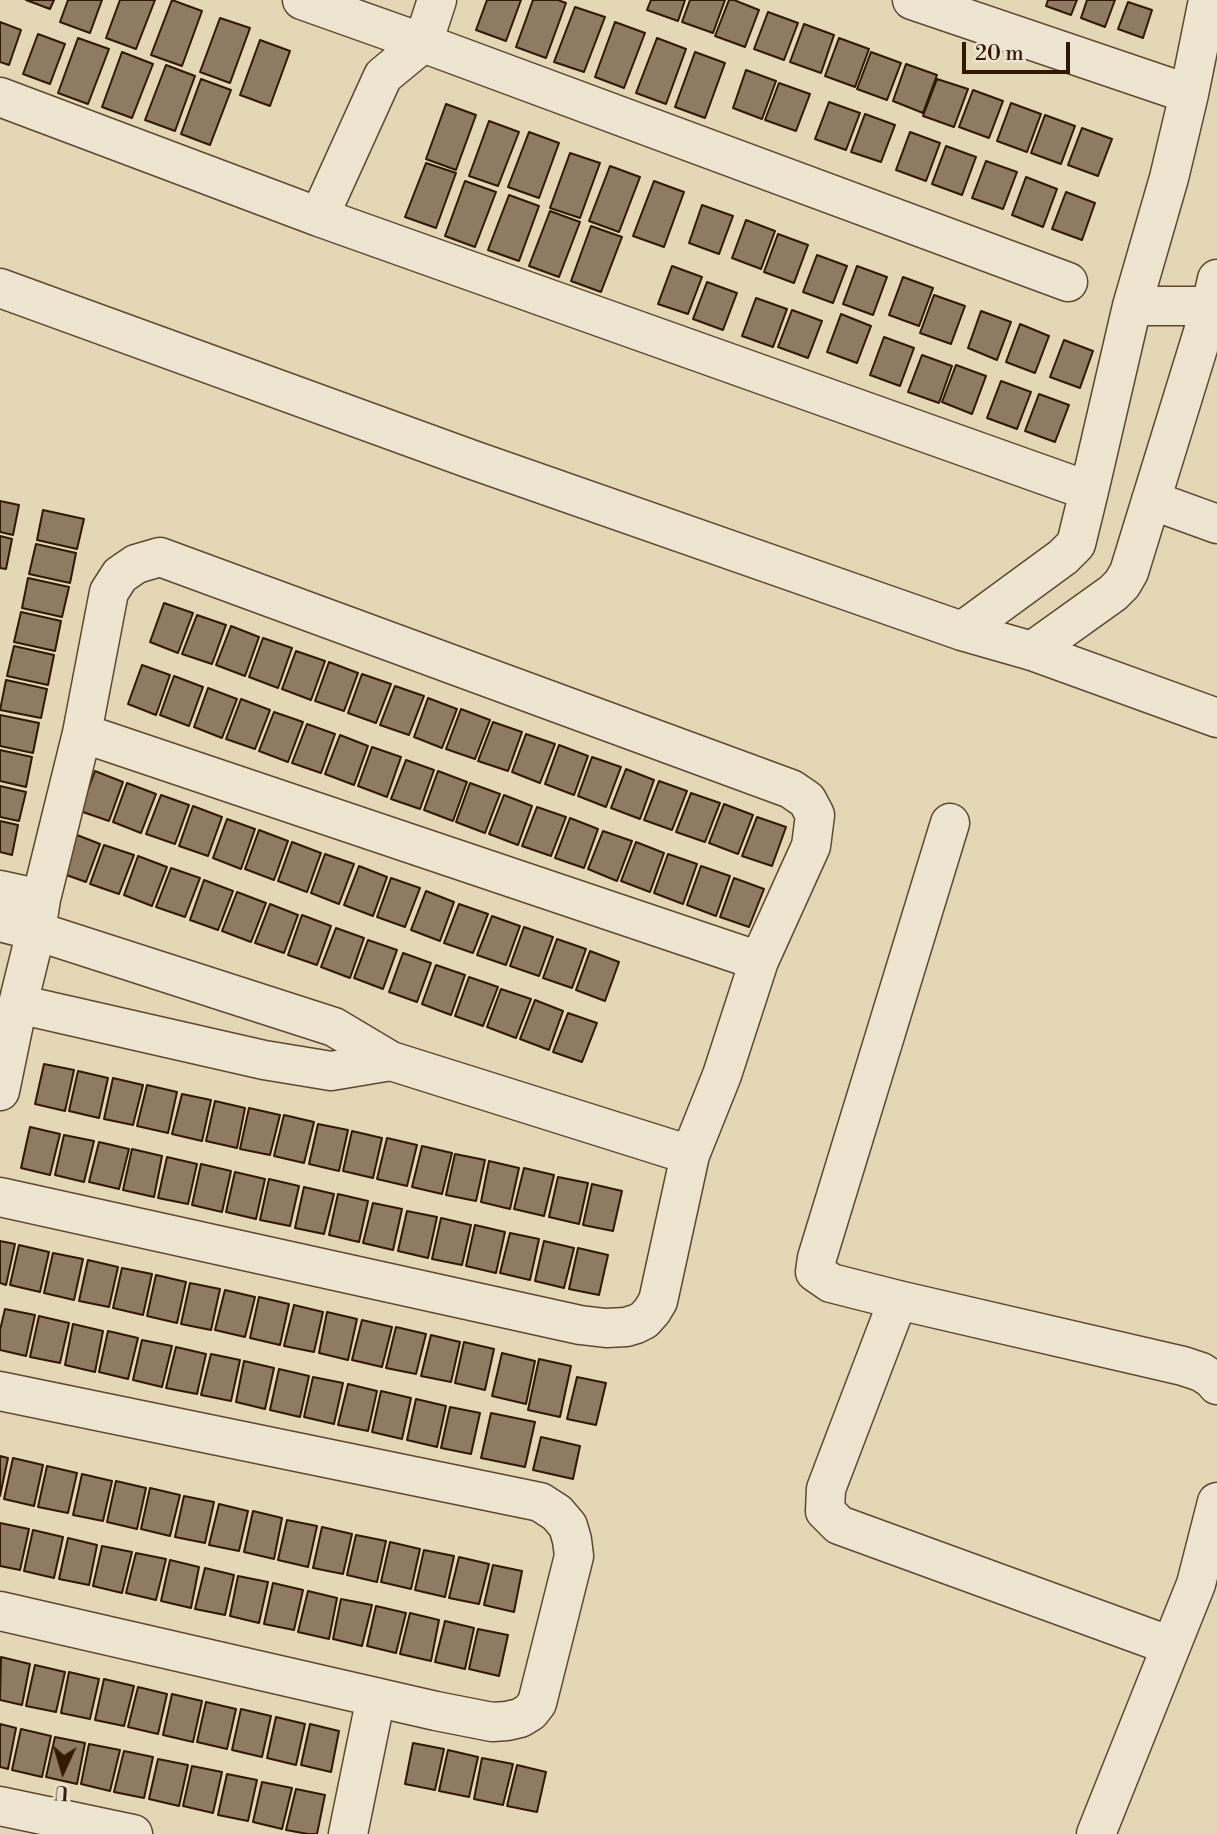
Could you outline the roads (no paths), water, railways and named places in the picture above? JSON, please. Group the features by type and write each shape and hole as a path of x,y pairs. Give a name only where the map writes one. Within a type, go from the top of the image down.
{"street":[{"path":"302,0 376,12 423,43 1068,282"},
{"path":"319,217 383,76 423,43 437,0"},
{"path":"912,0 1189,94"},
{"path":"962,631 1063,557 1076,544 1132,306 1169,178 1208,0"},
{"path":"376,12 383,76"},
{"path":"0,97 319,217 1089,491"},
{"path":"0,288 473,460 962,631 1032,651 1217,718"},
{"path":"1032,651 1114,593 1129,572 1215,298 1132,306"},
{"path":"1150,500 1217,524"},
{"path":"0,1091 18,1004 26,917 82,733 109,592 120,575 136,564 160,557 791,789 807,800 815,815 811,846 759,961 722,1075 690,1155 658,1301 644,1320 626,1327 580,1325 0,1197"},
{"path":"82,733 759,961"},
{"path":"950,823 817,1258 815,1272 831,1283 1183,1366 1201,1372 1217,1384"},
{"path":"0,890 26,917 334,1027 391,1061 690,1155"},
{"path":"18,1004 264,1060 331,1071 391,1061"},
{"path":"898,1300 826,1489 825,1511 839,1525 1171,1646"},
{"path":"0,1391 540,1502 557,1513 568,1526 574,1556 537,1703 530,1712 520,1718 492,1722 0,1611"},
{"path":"1096,1834 1196,1584 1217,1502"},
{"path":"348,1834 376,1697"},
{"path":"0,1806 133,1834"}]}
